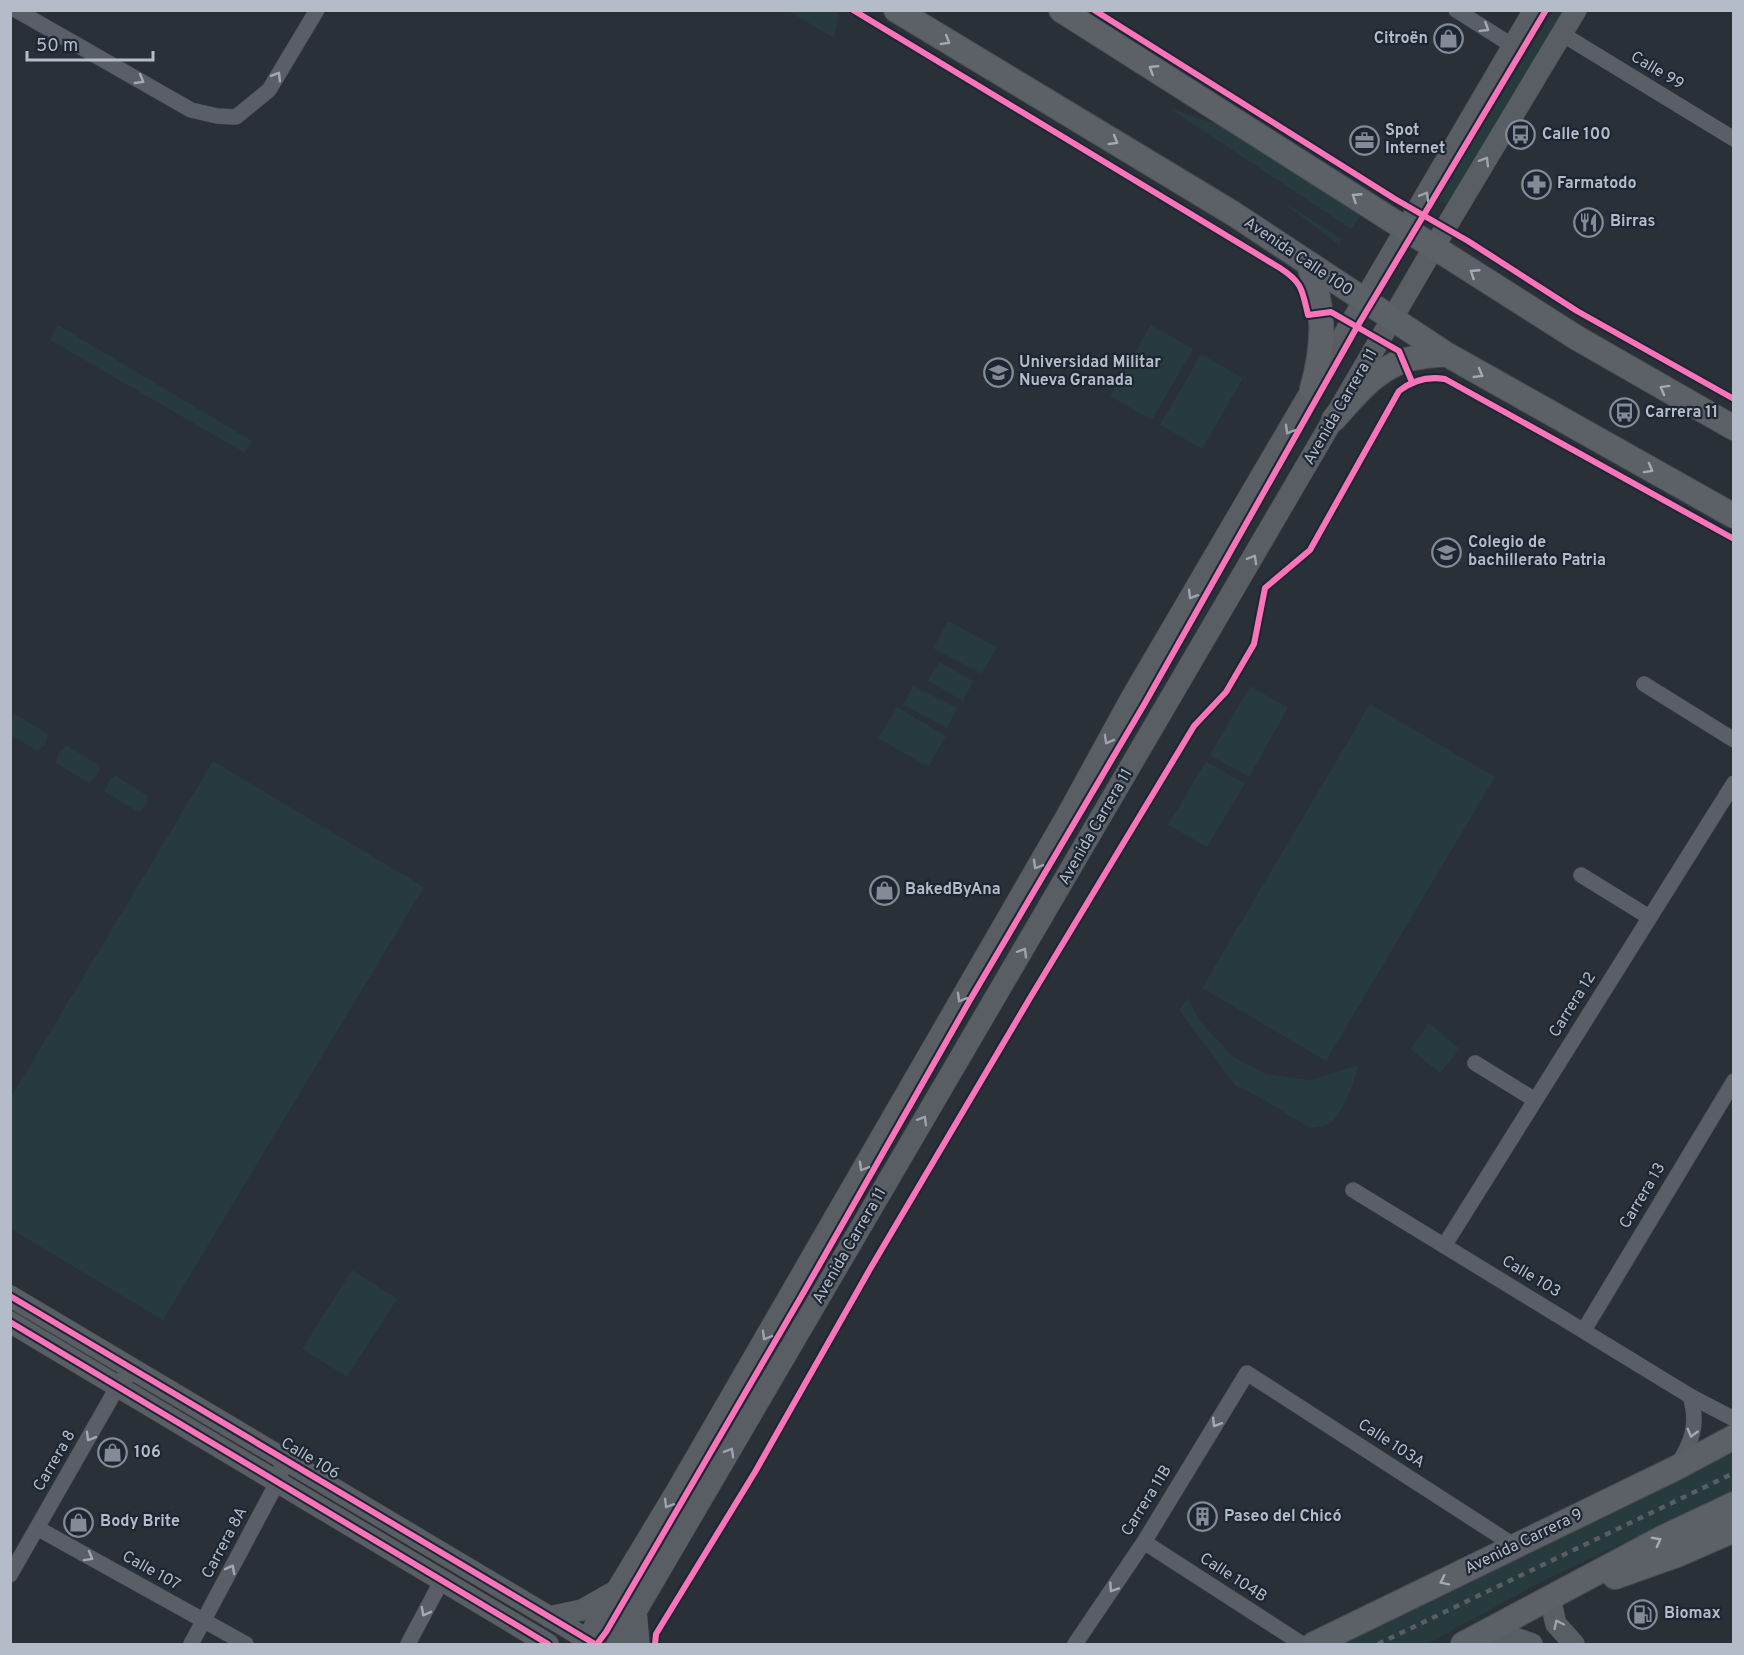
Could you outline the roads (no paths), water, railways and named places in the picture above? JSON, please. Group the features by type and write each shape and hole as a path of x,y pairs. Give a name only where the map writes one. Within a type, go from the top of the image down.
{"main road":[{"name":"Avenida Calle 100","path":"896,10 1169,174 1446,354 1734,516"},
{"path":"1061,10 1577,339 1734,428"},
{"name":"Avenida Carrera 11","path":"589,1643 618,1586 706,1439 1061,825 1131,698 1534,10"},
{"name":"Avenida Carrera 11","path":"616,1644 1434,247 1576,10"},
{"path":"1308,263 1319,296 1322,322 1319,365 1312,389"},
{"path":"1334,419 1389,367 1403,361 1446,354"},
{"name":"Calle 106","path":"10,1296 589,1643"},
{"path":"10,1322 548,1644"},
{"name":"Avenida Carrera 9","path":"1314,1644 1676,1468 1734,1437"},
{"path":"1463,1644 1662,1538 1734,1504"},
{"path":"1550,1599 1677,1555 1734,1530"},
{"path":"549,1617 568,1614 592,1606 611,1594 618,1586"},
{"path":"1550,1599 1556,1624 1574,1644"},
{"path":"636,1611 639,1644"},
{"path":"501,1616 521,1644"},
{"path":"1487,1632 1509,1636 1532,1644"}],"street":[{"path":"16,10 191,110 217,116 236,117 269,90 317,10"},
{"path":"1456,10 1513,46"},
{"name":"Calle 99","path":"1562,34 1734,139"},
{"path":"1644,684 1734,740"},
{"name":"Carrera 12","path":"1444,1246 1734,783"},
{"path":"1581,875 1649,917"},
{"path":"1475,1063 1535,1100"},
{"name":"Carrera 13","path":"1584,1329 1734,1081"},
{"name":"Calle 103","path":"1353,1190 1584,1329 1690,1396 1734,1419"},
{"name":"Carrera 8","path":"10,1575 123,1378 137,1372"},
{"name":"Carrera 11B","path":"1074,1644 1144,1542 1247,1373"},
{"name":"Calle 103A","path":"1247,1373 1515,1546"},
{"path":"1676,1468 1689,1445 1694,1428 1695,1409 1690,1396"},
{"name":"Carrera 8A","path":"191,1644 278,1481 282,1470 280,1457"},
{"name":"Calle 107","path":"38,1528 246,1644"},
{"name":"Calle 104B","path":"1144,1542 1302,1644"},
{"path":"408,1644 442,1580"}],"railway":[{"path":"1378,1644 1734,1473"}],"place":[{"name":"Citroën","path":"1449,39"},
{"name":"Calle 100","path":"1521,135"},
{"name":"Spot Internet","path":"1364,140"},
{"name":"Farmatodo","path":"1536,184"},
{"name":"Birras","path":"1589,222"},
{"name":"Universidad Militar Nueva Granada","path":"998,372"},
{"name":"Carrera 11","path":"1624,413"},
{"name":"Colegio de bachillerato Patria","path":"1447,552"},
{"name":"BakedByAna","path":"884,890"},
{"name":"106","path":"113,1453"},
{"name":"Paseo del Chicó","path":"1203,1517"},
{"name":"Body Brite","path":"79,1522"},
{"name":"Biomax","path":"1643,1614"}]}
